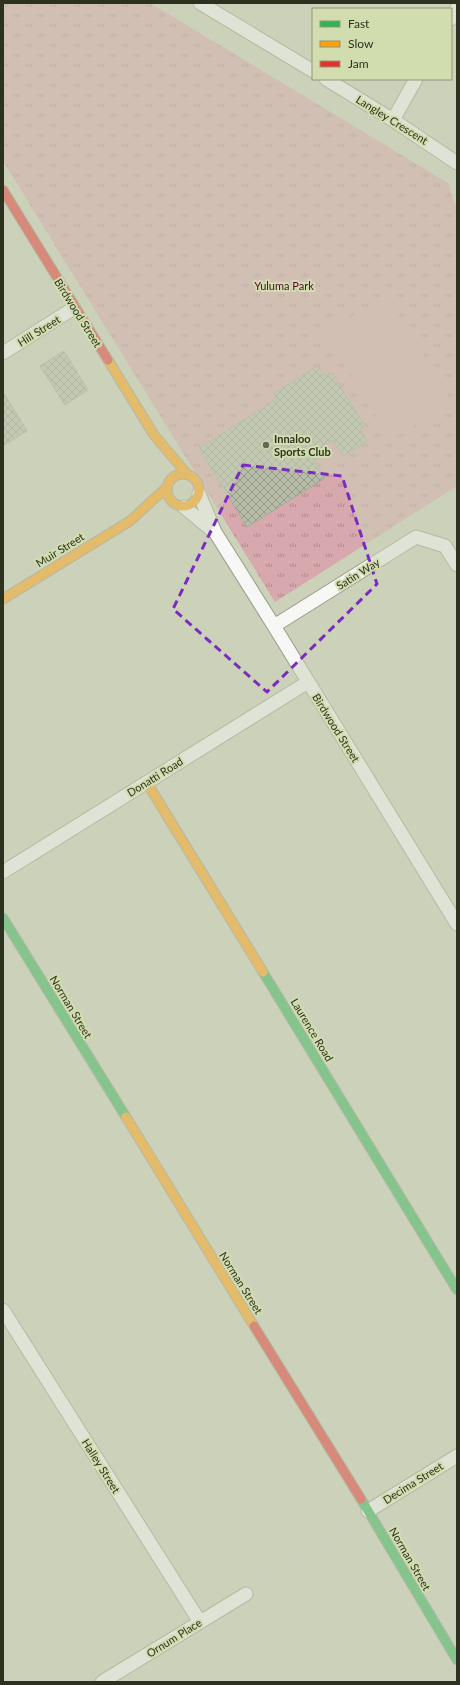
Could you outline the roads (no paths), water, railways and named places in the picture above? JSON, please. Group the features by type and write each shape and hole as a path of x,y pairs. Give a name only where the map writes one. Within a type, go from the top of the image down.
{"street":[{"path":"200,3 312,70"},
{"path":"452,17 457,8"},
{"name":"Langley Crescent","path":"328,80 393,120 457,163"},
{"path":"393,120 415,80"},
{"name":"Birdwood Street","path":"3,190 74,308 154,435 187,474"},
{"name":"Hill Street","path":"3,353 74,308"},
{"name":"Birdwood Street","path":"154,435 160,455"},
{"path":"165,469 170,499 180,506"},
{"path":"163,509 192,504 200,494 197,482 187,474 175,476 168,485"},
{"name":"Muir Street","path":"3,599 130,521 168,485"},
{"name":"Birdwood Street","path":"200,494 214,532 274,626 457,924"},
{"name":"Birdwood Street","path":"180,506 214,532"},
{"name":"Muir Street","path":"130,521 150,514"},
{"name":"Satin Way","path":"274,626 416,537 445,546 457,565"},
{"name":"Donatti Road","path":"3,872 308,682"},
{"name":"Laurence Road","path":"147,783 457,1290"},
{"name":"Norman Street","path":"3,918 368,1511 457,1660"},
{"name":"Halley Street","path":"3,1310 200,1622"},
{"name":"Decima Street","path":"368,1511 457,1456"},
{"name":"Ornum Place","path":"102,1682 246,1594"}],"place":[{"name":"Innaloo Sports Club","path":"266,445"}],"park label":[{"name":"Yuluma Park","path":"284,286"}]}
